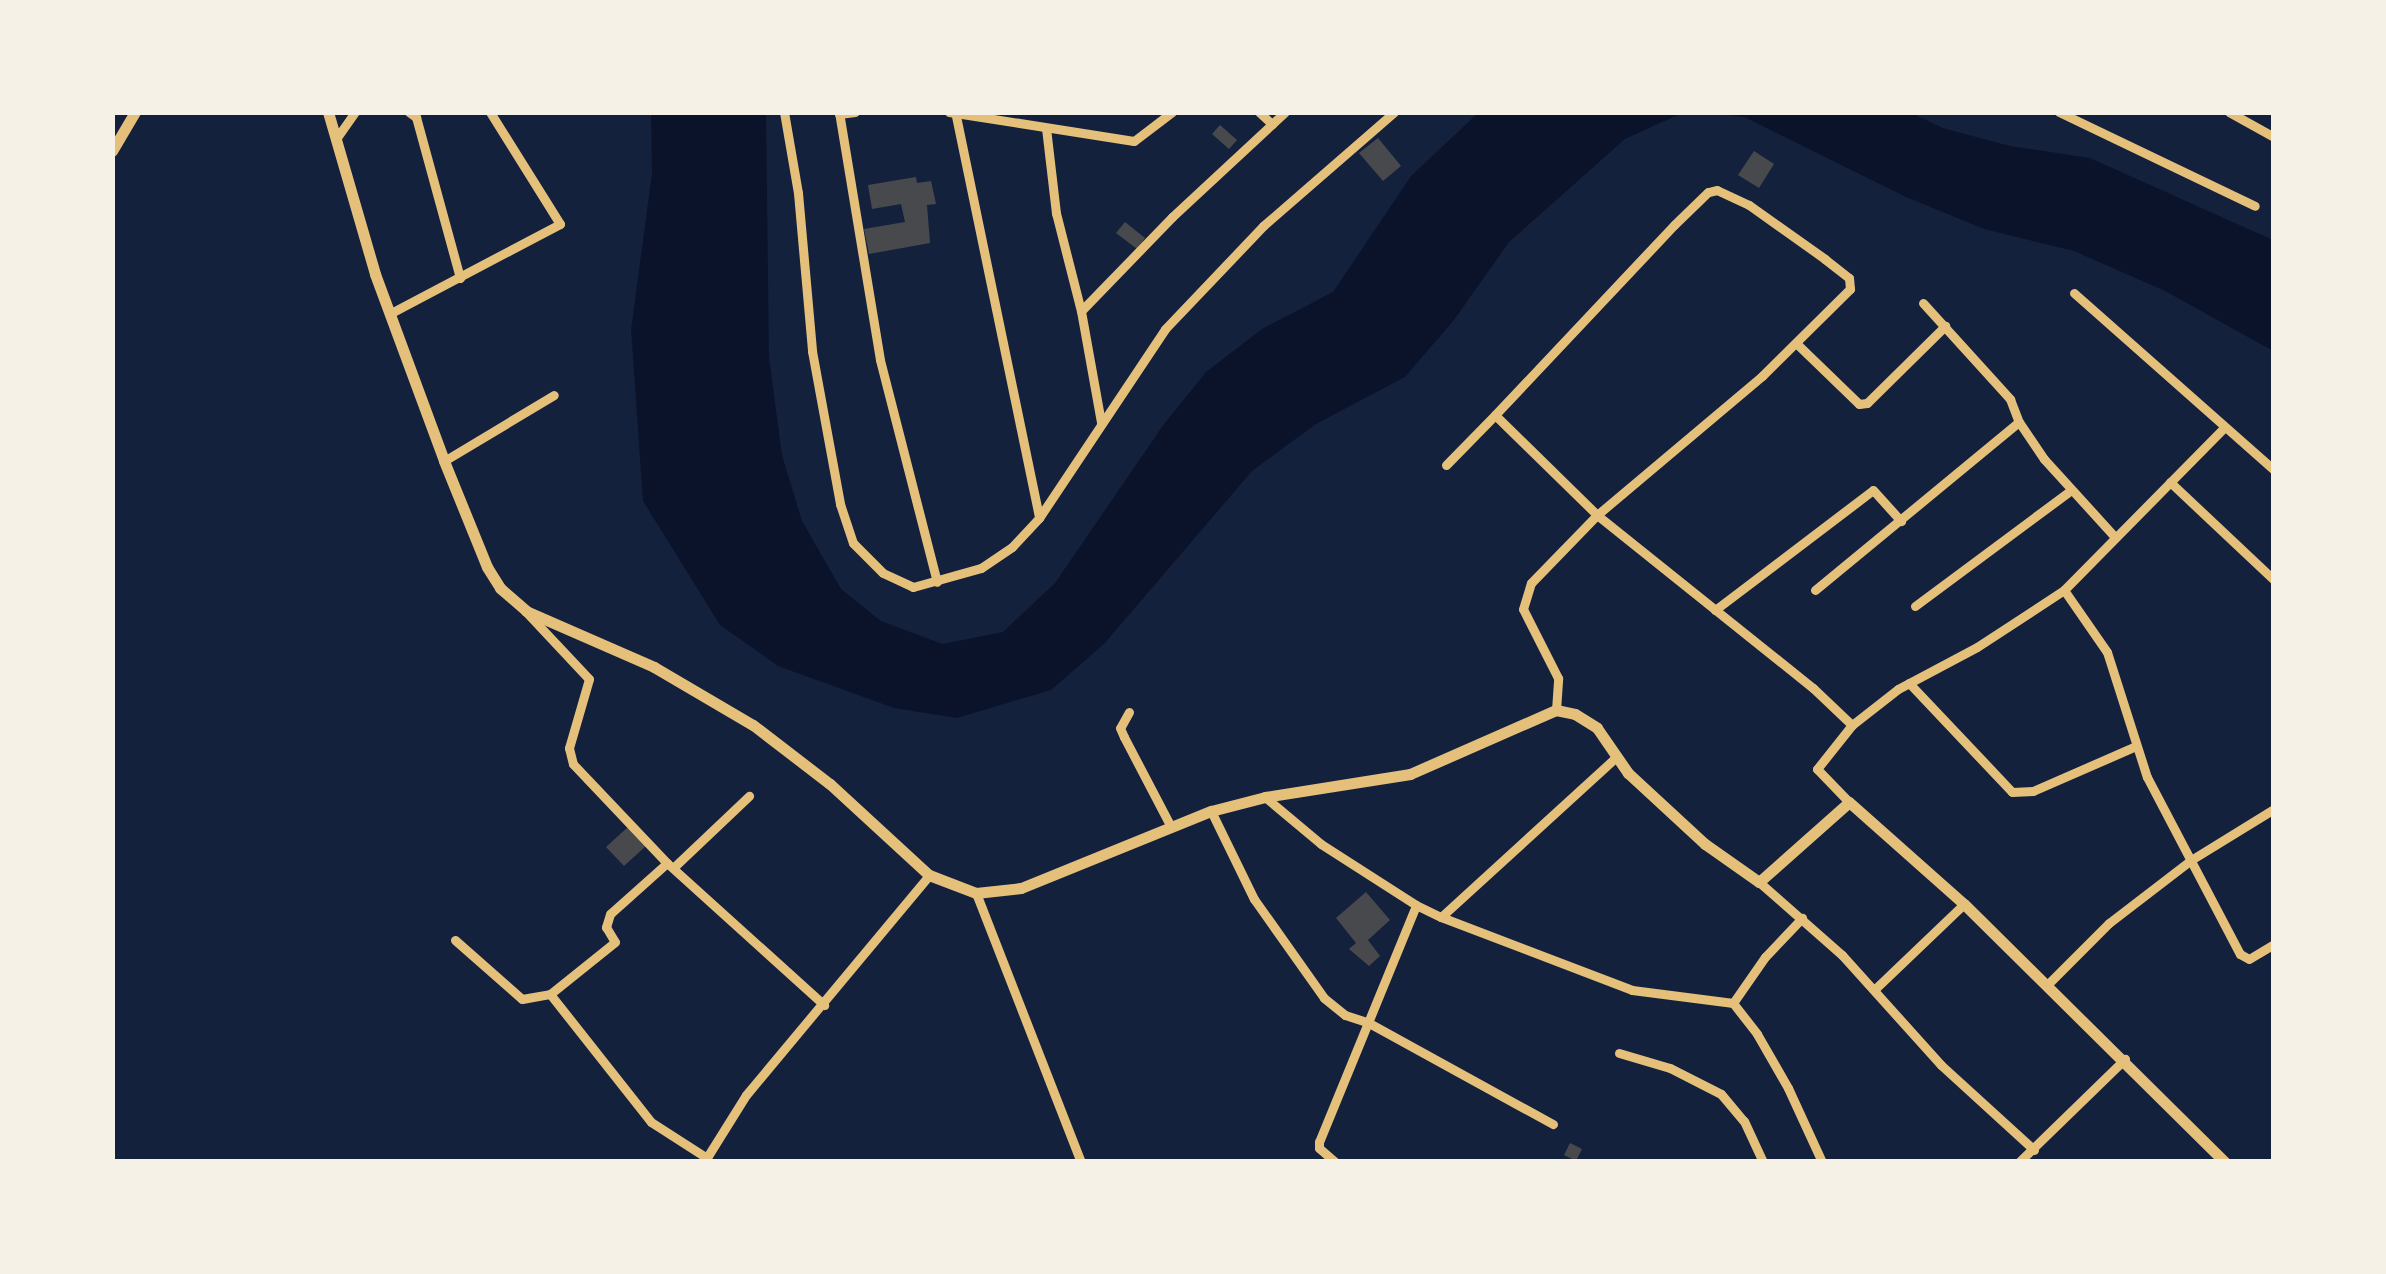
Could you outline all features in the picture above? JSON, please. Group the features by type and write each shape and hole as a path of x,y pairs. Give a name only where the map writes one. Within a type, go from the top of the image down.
{"street":[{"path":"112,151 135,112"},
{"path":"328,112 369,258 487,567 500,588 590,679 569,748 573,764 670,865 824,1005"},
{"path":"336,139 354,112"},
{"path":"428,112 412,115 460,278"},
{"path":"390,313 560,224 490,112"},
{"path":"784,112 798,193 812,350 840,504 854,543 883,573 913,586 937,582 1000,558 1039,518 1165,329 1222,265 1388,114"},
{"path":"855,112 839,113 880,360 937,582"},
{"path":"1039,518 953,114 1134,141 1172,112"},
{"path":"1259,112 1272,124"},
{"path":"1082,312 1156,232 1285,112"},
{"path":"2059,112 2255,206"},
{"path":"2229,112 2274,137"},
{"path":"1046,128 1056,213 1082,312 1100,422"},
{"path":"1446,465 1708,192 1727,192 1774,222 1852,283 1797,344 1597,515 1531,584 1523,609 1558,678 1556,710"},
{"path":"2074,293 2274,470"},
{"path":"1922,303 2010,399 2019,422 2071,490 2114,536"},
{"path":"1797,344 1859,404 1867,403 1944,326"},
{"path":"444,461 554,395"},
{"path":"1495,416 1597,515 1852,725"},
{"path":"1815,590 2019,422"},
{"path":"2224,428 2064,590 1977,647 1909,683 1852,725 1817,768 2048,984 2225,1162"},
{"path":"2170,482 2274,580"},
{"path":"1715,610 1874,490 1901,521"},
{"path":"1915,606 2071,490"},
{"path":"2064,590 2107,652 2152,788 2242,957 2251,959 2274,944"},
{"path":"526,611 654,667 752,725 830,784 928,875 976,894 1052,879 1211,811 1265,797 1410,774 1556,710 1583,716 1616,757 1704,844 1802,918 1875,988 1979,1104 2034,1150"},
{"path":"1909,683 2012,792 2033,791 2136,746"},
{"path":"1129,712 1120,728 1172,827"},
{"path":"1441,917 1616,757"},
{"path":"455,940 522,999 550,994 615,942 606,926 610,914 749,796"},
{"path":"1265,797 1321,844 1416,906 1632,990 1732,1003 1757,1034 1788,1088 1822,1162"},
{"path":"1759,882 1849,802"},
{"path":"2048,984 2109,923 2191,860 2274,808"},
{"path":"1211,811 1245,883 1324,998 1345,1015 1369,1023 1553,1124"},
{"path":"550,994 651,1122 706,1160 746,1095 928,875"},
{"path":"976,894 1080,1162"},
{"path":"1875,988 1964,904"},
{"path":"1335,1162 1319,1148 1319,1142 1416,906"},
{"path":"1732,1003 1765,957 1802,918"},
{"path":"1619,1053 1670,1068 1722,1094 1744,1121 1763,1162"},
{"path":"2020,1162 2124,1059"}],"water":[{"path":"651,113 766,113 769,357 782,455 802,521 841,589 881,621 942,644 1003,632 1055,583 1164,424 1206,372 1262,329 1333,292 1411,176 1478,113 1682,113 1625,139 1509,242 1454,320 1405,377 1316,424 1252,471 1104,644 1051,690 957,718 894,708 778,666 720,625 643,501 631,330 652,173"},
{"path":"1716,113 1911,113 1943,128 2010,146 2090,158 2273,240 2273,351 2165,291 2074,251 1984,229 1906,197 1744,117"}],"building":[{"path":"1220,125 1237,140 1229,149 1212,134"},
{"path":"1378,138 1401,166 1383,181 1359,153"},
{"path":"1754,151 1774,164 1759,188 1738,175"},
{"path":"916,177 917,183 931,181 936,204 927,205 930,243 869,254 864,229 905,222 901,204 872,209 868,185"},
{"path":"1125,222 1145,238 1137,249 1116,233"},
{"path":"628,827 646,846 624,866 606,847"},
{"path":"1366,892 1390,920 1368,940 1380,956 1369,966 1349,949 1356,943 1336,918"},
{"path":"1570,1143 1582,1149 1576,1161 1564,1155"}]}
